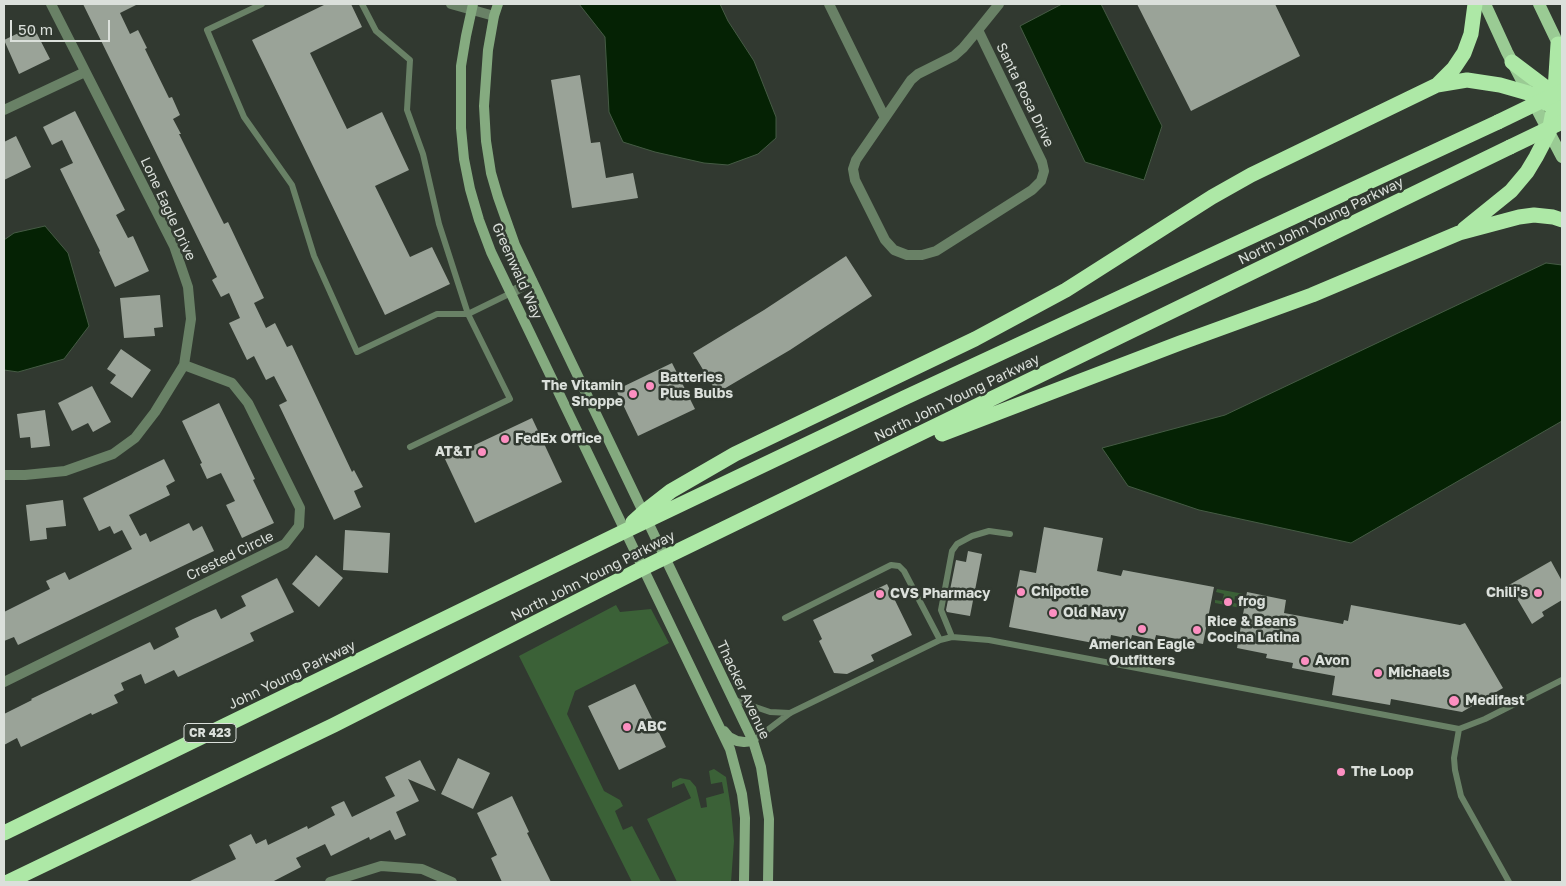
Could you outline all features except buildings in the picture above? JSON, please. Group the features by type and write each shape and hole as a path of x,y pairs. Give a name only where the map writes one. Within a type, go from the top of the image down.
{"highway":[{"path":"1437,85 1454,68 1464,53 1471,34 1475,4"},
{"path":"1459,233 1511,191 1527,172 1549,132 1559,101 1560,48"},
{"path":"1512,62 1559,101"},
{"path":"646,516 671,491 734,454 976,339 1066,290 1212,197 1251,175 1437,85 1467,80 1500,85 1559,101"},
{"name":"North John Young Parkway","path":"460,611 625,531 646,516 1498,122 1559,101"},
{"name":"North John Young Parkway","path":"8,882 316,733 666,557 1562,122"},
{"path":"800,493 952,429 1312,295 1459,233 1519,217 1534,215 1562,220"},
{"name":"John Young Parkway","path":"4,833 460,611"}],"main road":[{"path":"1486,4 1512,62 1562,157"},
{"path":"1539,4 1560,48"}],"street":[{"name":"Lone Eagle Drive","path":"4,475 65,471 113,454 135,438 156,412 184,365 191,319 188,286 174,246 51,4"},
{"path":"452,4 472,6 494,16"},
{"name":"Greenwald Way","path":"498,4 494,16 484,79 484,106 491,172 506,221 532,281 646,516"},
{"path":"829,4 885,118"},
{"name":"Santa Rosa Drive","path":"978,30 1042,162 1044,171 1041,181 1032,190 936,251 922,255 907,255 894,250 885,240 855,180 853,169 856,160 911,80 918,74 954,56 1000,4"},
{"name":"Greenwald Way","path":"472,6 461,66 460,121 464,159 479,220 491,252 625,531"},
{"path":"4,110 85,72"},
{"path":"511,293 532,281"},
{"name":"Crested Circle","path":"4,682 285,544 300,526 300,508 248,403 232,383 184,365"},
{"name":"Thacker Avenue","path":"646,516 753,741 761,767 769,819 768,882"},
{"path":"625,531 730,748 742,794 745,818 744,882"},
{"path":"720,726 730,737 737,741 753,741"},
{"path":"330,882 381,866 422,869 452,882"}],"lane":[{"path":"262,4 207,30 244,117 292,185 314,256 357,352 438,314 468,314 511,293"},
{"path":"362,4 376,31 410,60 407,110 423,154 439,224 468,314 510,399 410,447"},
{"path":"952,636 941,610 952,552 957,544 972,536 990,532 1010,534"},
{"path":"785,618 891,565 899,566 904,571 940,640"},
{"path":"753,741 790,713 940,640 952,636 989,640 1459,728 1485,719 1562,680"},
{"path":"735,700 770,712 790,713"},
{"path":"1459,728 1454,758 1461,796 1510,882"}],"shaded area":[{"path":"579,4 720,4 728,21 754,61 776,117 776,138 758,154 728,165 704,163 655,152 623,142 609,112 605,37"},
{"path":"1062,4 1101,4 1162,126 1144,180 1085,162 1020,26"},
{"path":"45,226 68,253 89,326 64,359 18,372 4,370 4,240 14,233"},
{"path":"1546,263 1562,265 1562,421 1351,543 1199,510 1128,486 1102,448 1225,415"},
{"path":"1217,589 1244,594 1243,598 1235,596 1234,603 1242,605 1241,608 1215,603 1215,600 1222,601 1224,594 1216,592"},
{"path":"616,605 620,612 651,609 669,643 575,691 567,714 604,791 620,800 623,806 615,811 623,830 632,826 661,882 632,882 519,656"},
{"path":"714,769 726,777 731,809 734,841 731,882 677,882 647,819 691,798 684,783 672,788 672,782 680,778 690,780 696,787 701,808 707,807 706,798 724,793 722,782 711,784 709,771"}],"place":[{"name":"Batteries Plus Bulbs","path":"650,386"},
{"name":"The Vitamin Shoppe","path":"633,394"},
{"name":"FedEx Office","path":"505,439"},
{"name":"AT&T","path":"482,452"},
{"name":"Chipotle","path":"1021,592"},
{"name":"Chili's","path":"1538,593"},
{"name":"CVS Pharmacy","path":"880,594"},
{"name":"frog","path":"1228,602"},
{"name":"Old Navy","path":"1053,613"},
{"name":"American Eagle Outfitters","path":"1142,629"},
{"name":"Rice & Beans Cocina Latina","path":"1197,630"},
{"name":"Avon","path":"1305,661"},
{"name":"Michaels","path":"1378,673"},
{"name":"Medifast","path":"1454,701"},
{"name":"ABC","path":"627,727"},
{"name":"The Loop","path":"1341,772"}]}
